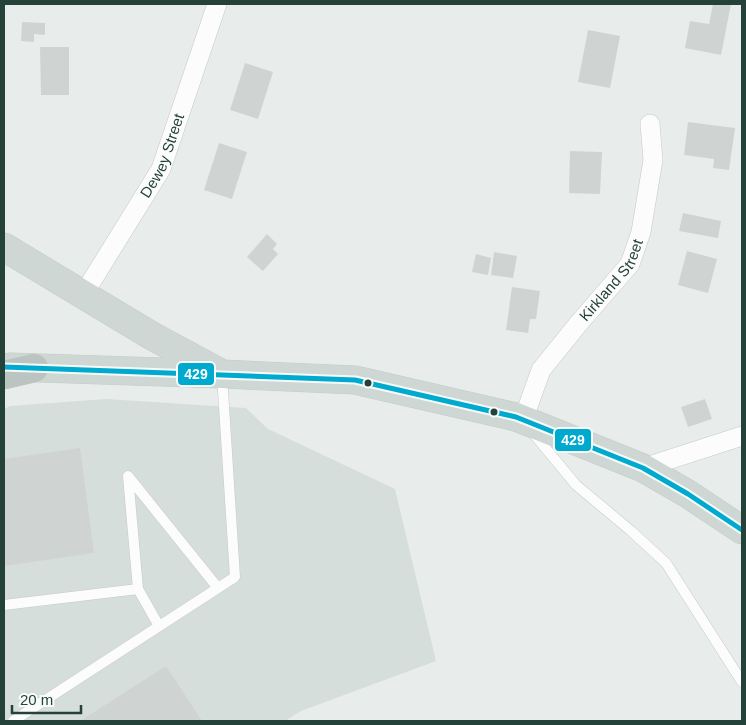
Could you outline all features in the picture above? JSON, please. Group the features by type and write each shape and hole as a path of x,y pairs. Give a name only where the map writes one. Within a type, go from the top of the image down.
{"highway":[{"path":"4,375 34,368"}],"main road":[{"path":"4,247 152,336 222,374"},
{"path":"4,367 355,380 516,417 643,468 688,494 742,530"}],"street":[{"name":"Dewey Street","path":"83,295 161,169 216,4"},
{"name":"Kirkland Street","path":"523,420 541,370 630,264 641,232 653,160 650,124"},
{"path":"643,468 742,436"}],"lane":[{"path":"13,721 235,577 222,374"},
{"path":"523,420 576,485 666,563 742,682"},
{"path":"159,626 138,588 128,476 218,588"},
{"path":"4,605 138,588"}],"shaded area":[{"path":"106,399 246,408 268,429 395,489 436,661 301,711 285,721 4,721 4,409 10,406"}],"building":[{"path":"713,4 731,4 721,55 685,48 690,21 709,24"},
{"path":"22,22 45,23 45,35 34,34 34,42 21,41"},
{"path":"588,30 620,36 610,88 578,82"},
{"path":"40,47 69,47 69,95 41,95"},
{"path":"245,63 273,72 258,119 230,110"},
{"path":"688,122 735,128 729,170 713,168 714,159 684,155"},
{"path":"219,143 247,152 232,199 204,190"},
{"path":"570,151 602,152 600,194 569,193"},
{"path":"683,213 721,221 718,238 679,231"},
{"path":"267,234 277,244 273,249 278,254 263,271 247,257"},
{"path":"687,251 717,259 708,293 678,285"},
{"path":"494,252 517,256 513,278 491,275"},
{"path":"476,254 491,258 488,275 472,272"},
{"path":"512,287 540,291 536,319 530,319 528,333 506,330"},
{"path":"705,399 712,419 688,427 681,407"},
{"path":"80,448 94,553 4,566 4,459"},
{"path":"166,666 202,721 80,721"}],"transit line":[{"name":"429","path":"4,367 355,380 516,417 643,468 688,494 742,530"}]}
